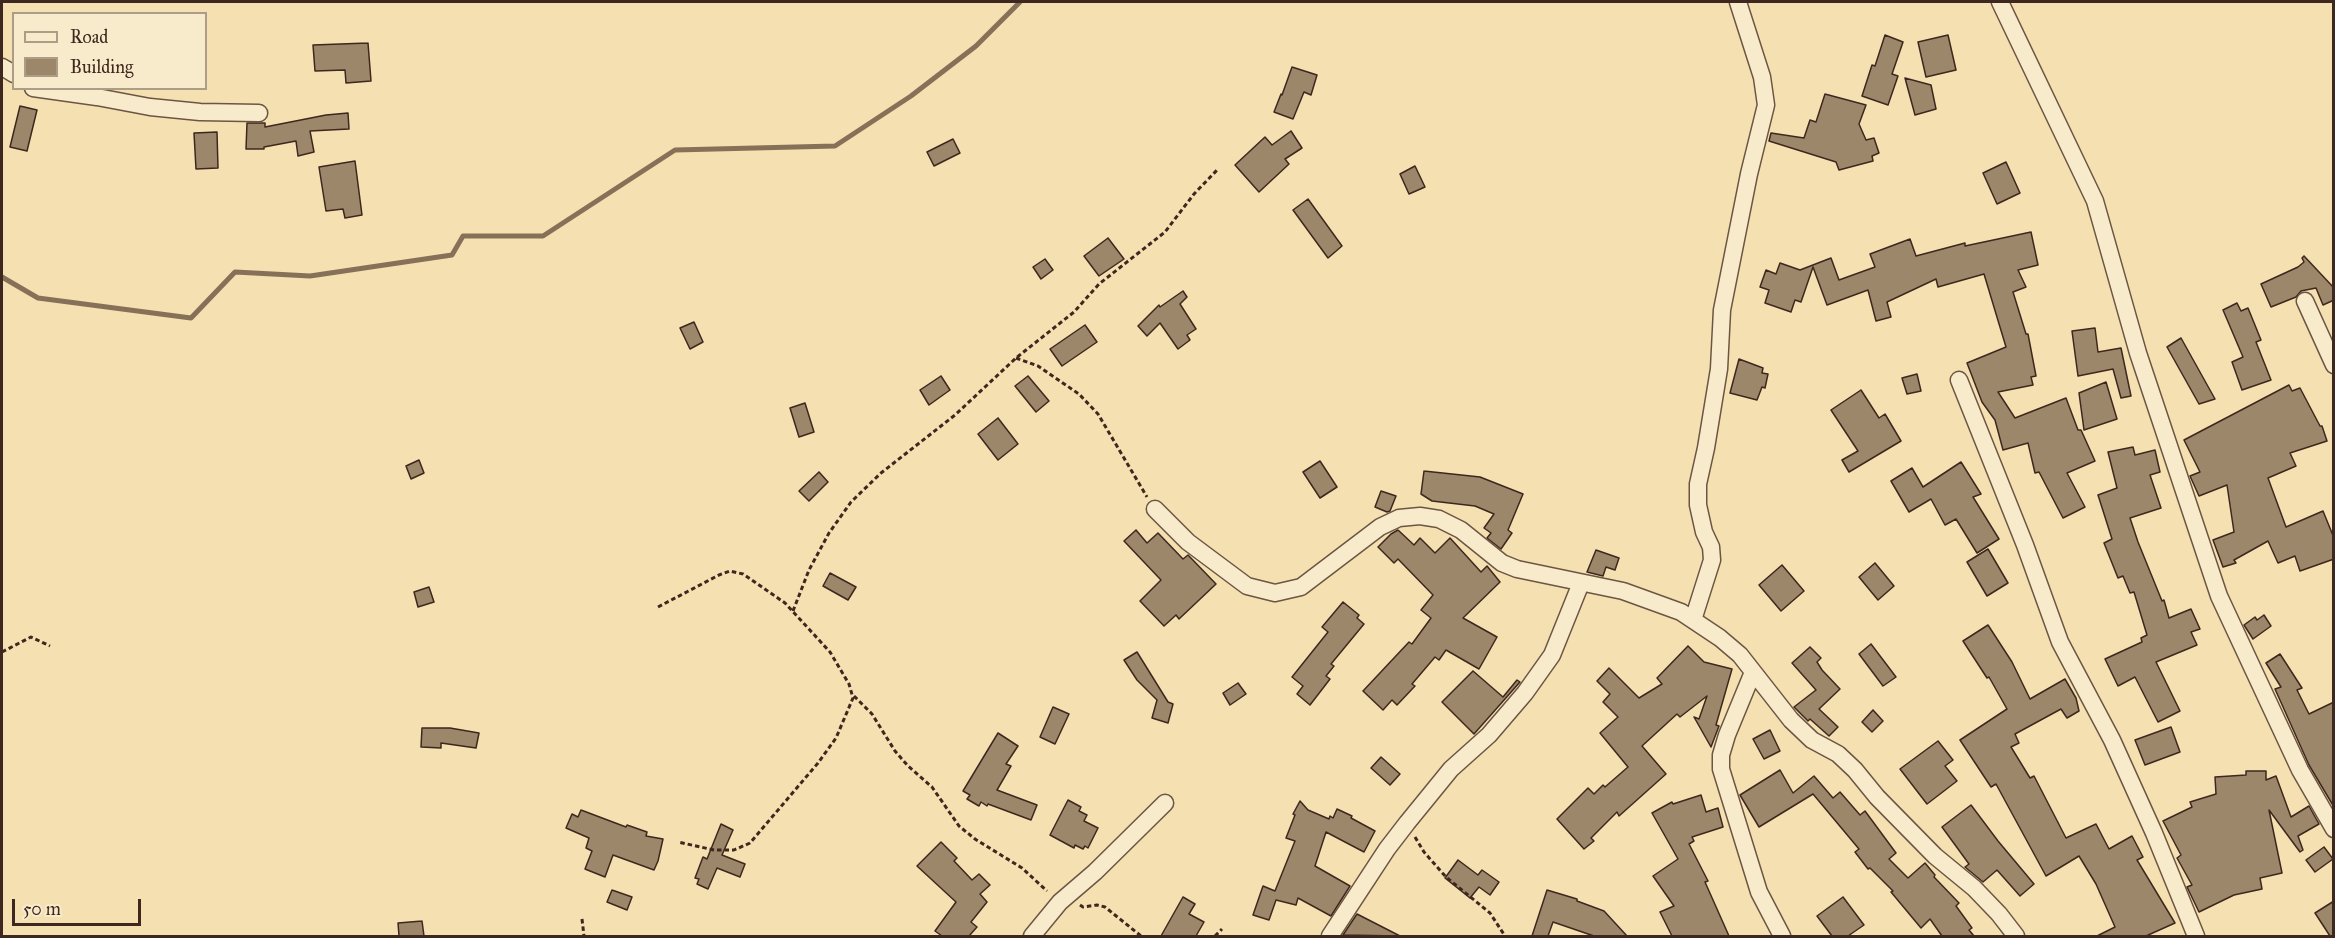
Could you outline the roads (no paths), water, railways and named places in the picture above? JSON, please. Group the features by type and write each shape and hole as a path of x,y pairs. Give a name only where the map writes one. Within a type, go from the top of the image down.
{"street":[{"path":"1693,620 1712,560 1711,547 1704,532 1698,505 1698,484 1719,369 1722,310 1749,174 1766,105 1762,76 1738,2"},
{"path":"2000,2 2094,201 2138,353 2219,596 2295,760 2334,829"},
{"path":"47,90 150,107 200,112 260,113"},
{"path":"2305,300 2334,365"},
{"path":"1959,380 2025,545 2060,642 2112,740 2154,833 2196,936"},
{"path":"1155,509 1188,542 1247,586 1275,593 1301,586 1380,527 1400,518 1420,516 1439,519 1461,530 1502,563 1517,569 1623,591 1681,612 1720,638 1740,655 1791,720 1812,740 1838,754 1855,770 1935,856 1993,907 2016,936"},
{"path":"1330,936 1387,849 1407,823 1451,769 1489,735 1525,693 1551,655 1581,583"},
{"path":"1753,672 1727,735 1721,755 1721,769 1759,892 1782,936"},
{"path":"1032,936 1063,899 1095,872 1165,803"}],"waterway":[{"path":"2,277 38,298 191,318 235,272 310,276 452,255 463,236 543,236 675,150 835,146 911,96 976,46 1020,2"}]}
